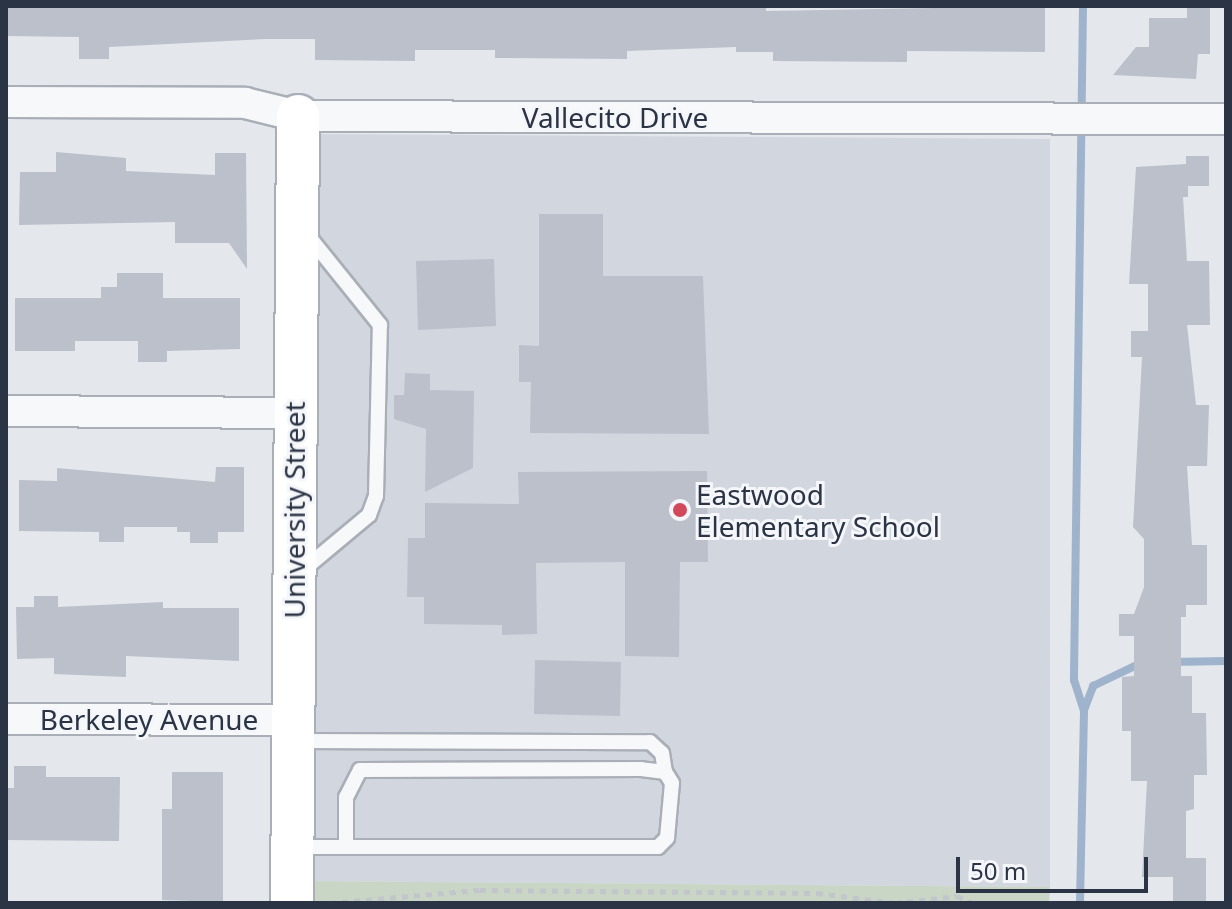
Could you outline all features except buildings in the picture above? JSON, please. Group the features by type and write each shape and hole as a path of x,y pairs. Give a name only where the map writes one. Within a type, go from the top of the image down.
{"street":[{"name":"Vallecito Drive","path":"6,102 245,103 298,116 1226,119"},
{"name":"University Street","path":"292,903 298,116"},
{"path":"6,411 295,413"},
{"name":"Berkeley Avenue","path":"6,719 293,730"}],"lane":[{"path":"294,578 369,515 376,496 380,325 374,310 297,222"},
{"path":"292,847 658,847 670,825 672,783 665,772 662,753 650,742 293,730"},
{"path":"346,847 346,797 360,770 665,772"}],"path":[{"path":"330,903 480,890 755,893 895,903 957,896 973,903"},
{"path":"755,893 755,903"}],"shaded area":[{"name":"Eastwood Elementary School","path":"312,134 1050,139 1050,887 308,881"}],"green space":[{"path":"308,881 1050,887 1049,903 308,903"}],"waterway":[{"path":"1083,6 1074,680 1084,710"},
{"path":"1171,662 1226,661"},
{"path":"1080,903 1084,710 1093,686 1141,663"}],"place":[{"name":"Eastwood Elementary School","path":"680,510"}]}
